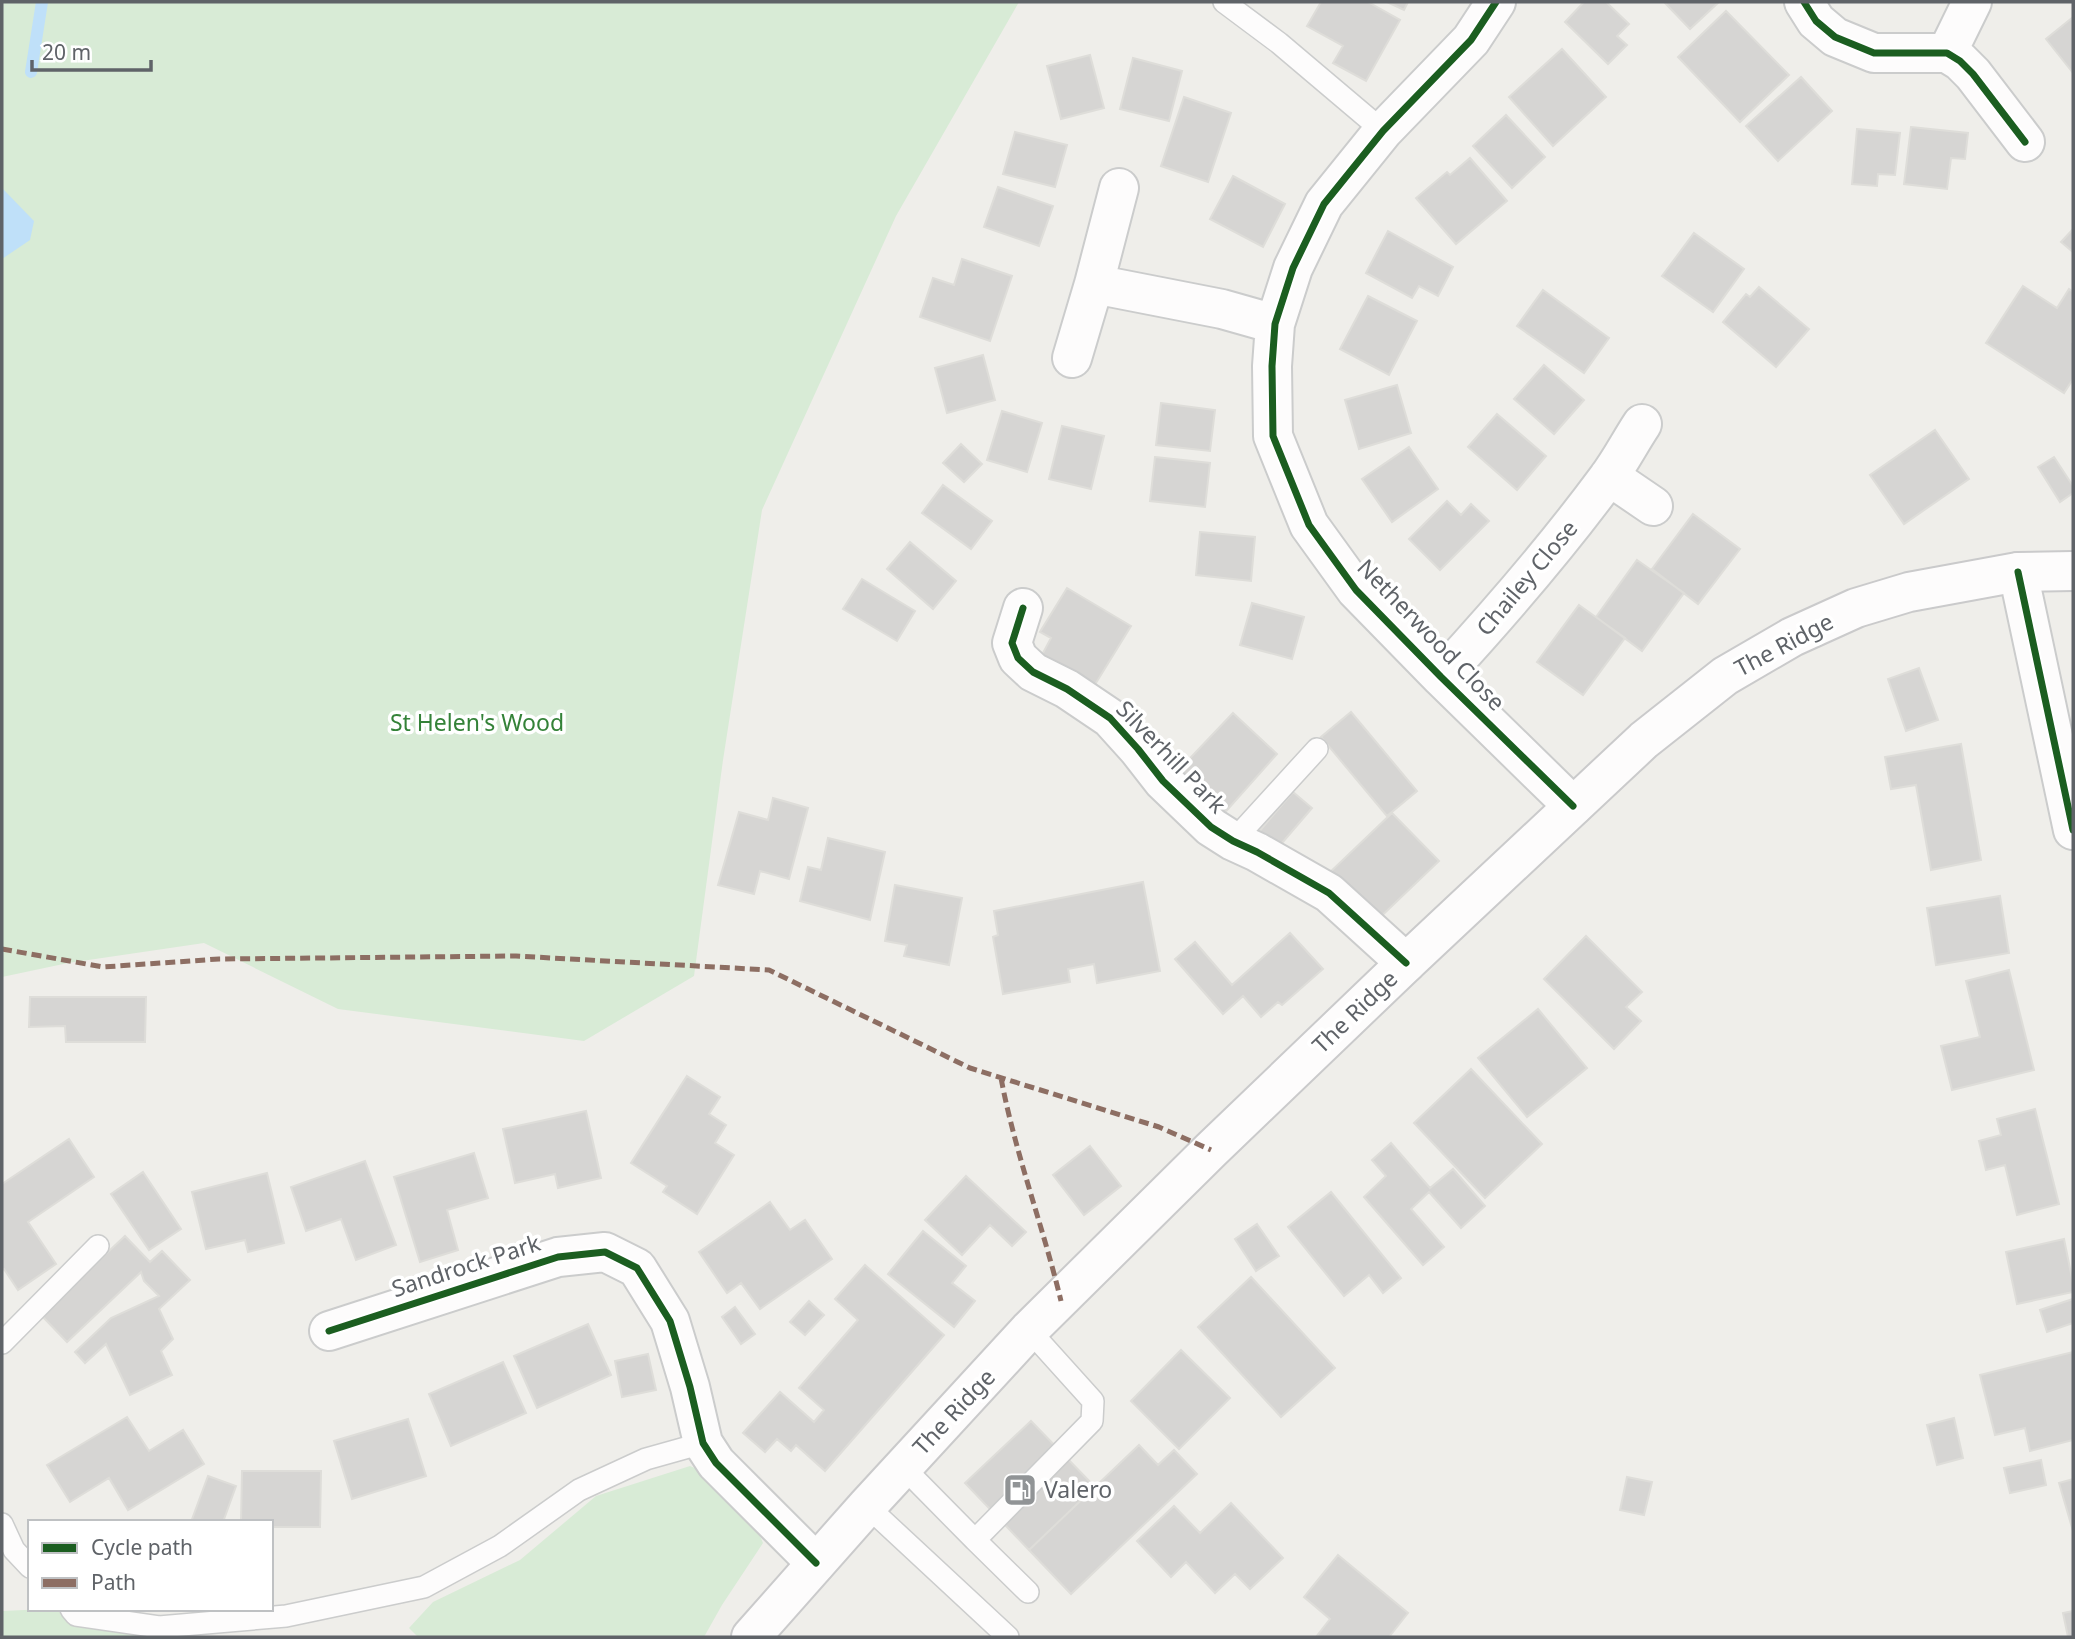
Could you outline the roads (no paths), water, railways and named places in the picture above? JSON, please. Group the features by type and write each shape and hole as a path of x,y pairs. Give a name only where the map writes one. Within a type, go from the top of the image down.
{"street":[{"name":"Netherwood Close","path":"1496,2 1471,40 1383,131 1324,204 1293,268 1275,324 1272,366 1273,436 1309,525 1356,590 1573,806"},
{"path":"1804,2 1816,21 1835,37 1874,53 1947,53 1960,61 2025,142"},
{"path":"1947,53 1972,2"},
{"path":"1072,358 1119,188"},
{"path":"1094,284 1222,309 1275,324"},
{"name":"Chailey Close","path":"1441,677 1546,556 1609,476 1642,424"},
{"path":"1609,476 1653,506"},
{"name":"The Ridge","path":"751,1637 1029,1330 1406,963 1644,740 1726,676 1792,637 1856,608 1909,592 2018,572 2073,571"},
{"path":"2018,572 2073,830"},
{"name":"Silverhill Park","path":"1023,608 1012,643 1018,658 1032,672 1067,689 1110,718 1163,781 1210,827 1329,893 1406,963"},
{"name":"Sandrock Park","path":"329,1331 558,1257 605,1252 636,1268 670,1321 703,1443 716,1463 816,1563"}],"lane":[{"path":"1224,2 1279,43 1383,131"},
{"path":"1233,841 1317,749"},
{"path":"2,1343 98,1247"},
{"path":"975,1540 1098,1427 1093,1401 1029,1330"},
{"path":"73,1611 76,1615 159,1627 286,1616 424,1587 500,1546 579,1490 646,1459 703,1443"},
{"path":"903,1467 1028,1592"},
{"path":"867,1506 1008,1637"},
{"path":"2,1524 13,1550 28,1565"}],"water":[{"path":"2,188 34,221 30,240 2,259"}],"waterway":[{"path":"31,72 42,2"}],"place":[{"name":"Valero","path":"1020,1490"}],"park label":[{"name":"St Helen's Wood","path":"477,723"}]}
